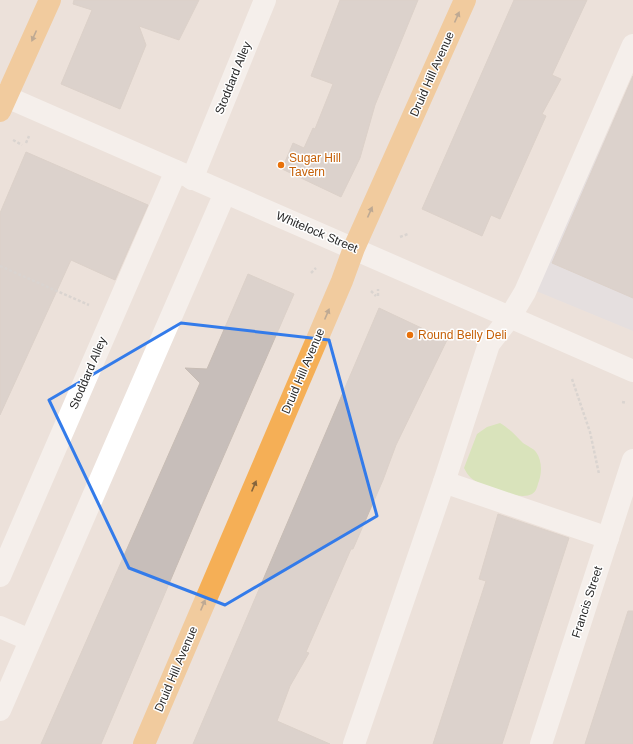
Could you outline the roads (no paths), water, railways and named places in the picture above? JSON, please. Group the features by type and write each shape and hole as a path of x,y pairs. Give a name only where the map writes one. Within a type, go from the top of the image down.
{"main road":[{"path":"2,100 50,0"},
{"name":"Druid Hill Avenue","path":"144,744 339,288 354,248 465,0"}],"street":[{"name":"Stoddard Alley","path":"0,576 113,316 184,175 265,0"},
{"path":"354,744 444,482 489,344 510,317 525,292 633,45"},
{"name":"Whitelock Street","path":"2,100 184,175 354,248 633,371"},
{"path":"0,710 225,193"},
{"name":"Francis Street","path":"541,744 633,460"},
{"path":"444,482 608,538"},
{"path":"0,627 30,640"}],"place":[{"name":"Sugar Hill Tavern","path":"281,165"},
{"name":"Round Belly Deli","path":"410,335"}]}
